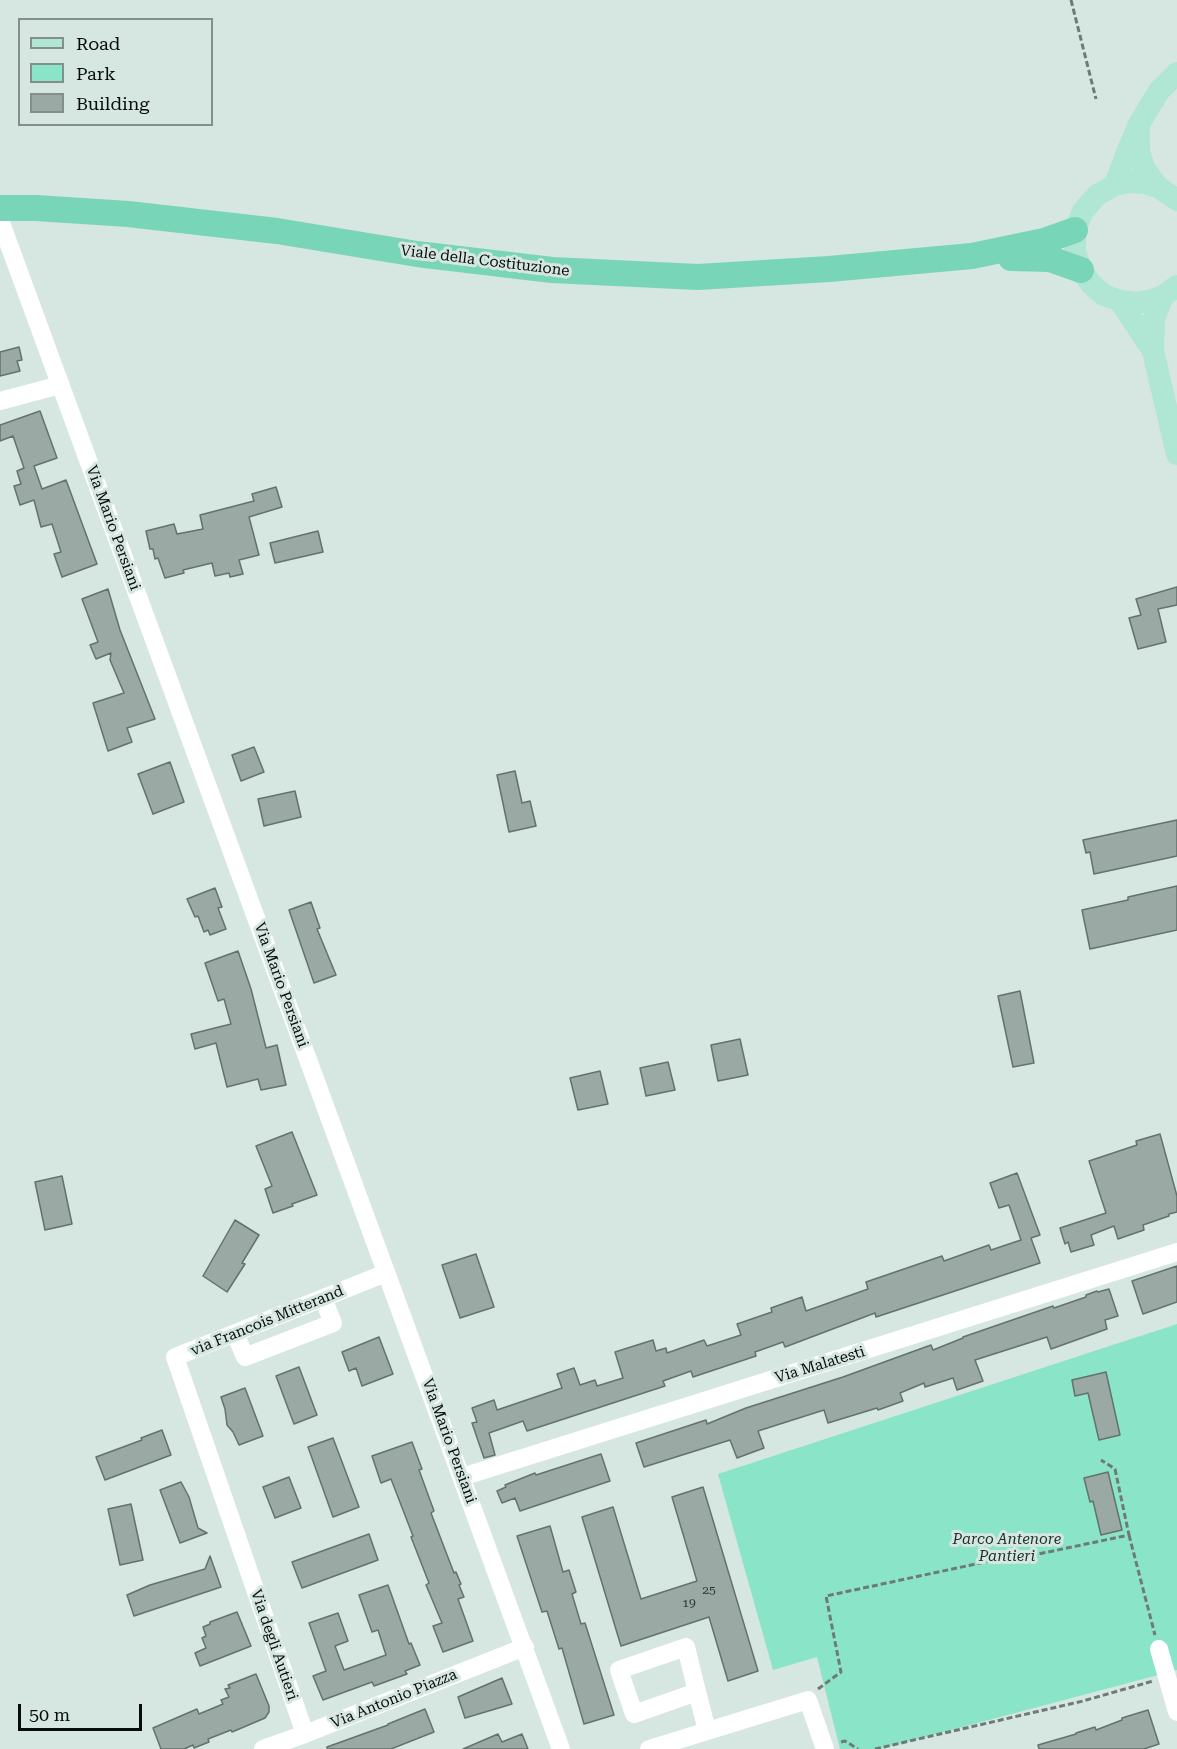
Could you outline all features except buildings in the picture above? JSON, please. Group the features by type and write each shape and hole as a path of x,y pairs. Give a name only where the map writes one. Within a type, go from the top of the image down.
{"highway":[{"name":"Viale della Costituzione","path":"0,208 128,214 277,231 417,254 552,270 698,277 829,269 972,256 1044,241 1075,230"},
{"name":"Viale della Costituzione","path":"972,256 1050,259 1081,270"}],"main road":[{"path":"1115,185 1139,124 1158,91 1177,73"},
{"path":"1139,124 1139,151 1144,168 1158,187 1177,200"},
{"path":"1158,187 1137,182 1115,185 1097,195 1083,211 1075,230 1075,251 1081,270 1091,284 1104,295 1134,303 1149,301 1170,291"},
{"path":"1170,291 1154,319 1153,351 1177,454"},
{"path":"1120,301 1153,351"}],"street":[{"name":"Via Mario Persiani","path":"0,220 561,1749"},
{"path":"0,401 60,385"},
{"name":"Via Malatesti","path":"462,1477 1177,1252"},
{"name":"via Francois Mitterand","path":"243,1556 175,1357 387,1273"},
{"path":"236,1333 245,1357 333,1323 323,1298"},
{"name":"Via degli Autieri","path":"243,1556 305,1734"},
{"name":"Via Antonio Piazza","path":"263,1749 525,1647"},
{"path":"698,1692 634,1714 619,1670 686,1647 698,1692 707,1730"},
{"path":"1159,1649 1177,1712"},
{"path":"650,1749 808,1700 825,1749"}],"path":[{"path":"1071,0 1096,99"},
{"path":"1101,1460 1115,1469 1129,1535 1159,1649"},
{"path":"799,1703 841,1672 826,1596 1013,1556 1029,1556 1129,1535"},
{"path":"875,1749 1083,1701 1167,1677"}],"green space":[{"name":"Parco Antenore Pantieri","path":"1177,1324 1177,1670 880,1749 840,1749 817,1657 773,1670 718,1474"}]}
